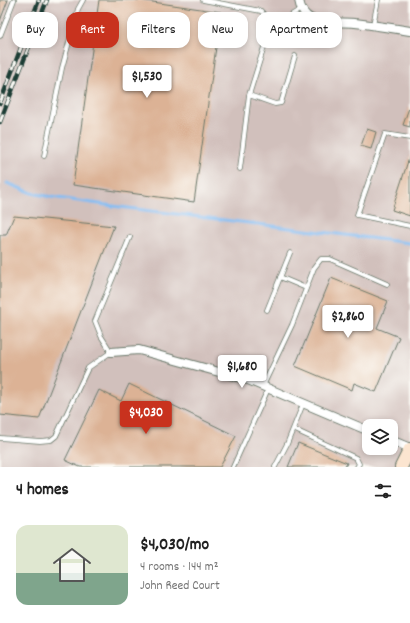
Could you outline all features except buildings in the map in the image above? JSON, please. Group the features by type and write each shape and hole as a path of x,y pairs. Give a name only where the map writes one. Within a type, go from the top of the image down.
{"main road":[{"path":"401,467 410,448"}],"street":[{"path":"299,0 301,9 306,16 314,20 373,25 410,31"},
{"path":"111,352 139,350 248,380 362,428"},
{"path":"398,443 410,448"}],"lane":[{"path":"0,36 14,0"},
{"path":"44,156 62,68 78,9 83,0"},
{"path":"203,0 261,12"},
{"path":"373,25 378,0"},
{"path":"296,12 301,9"},
{"path":"240,169 249,95 264,48"},
{"path":"249,95 275,104 281,103 295,56"},
{"path":"410,138 385,134 357,215 410,226"},
{"path":"0,438 40,441 51,440 56,436 88,368 111,352 101,336 95,321 130,236"},
{"path":"267,310 290,253"},
{"path":"233,467 314,268 321,259 330,259 387,284"},
{"path":"280,277 306,288"},
{"path":"275,467 304,403"},
{"path":"293,429 356,458 359,464 357,467"}],"shaded area":[{"path":"0,0 410,0 410,467 0,467"}],"waterway":[{"path":"7,183 32,193 51,197 410,243"}],"railway":[{"path":"0,103 39,0"},
{"path":"0,122 47,0"}]}
